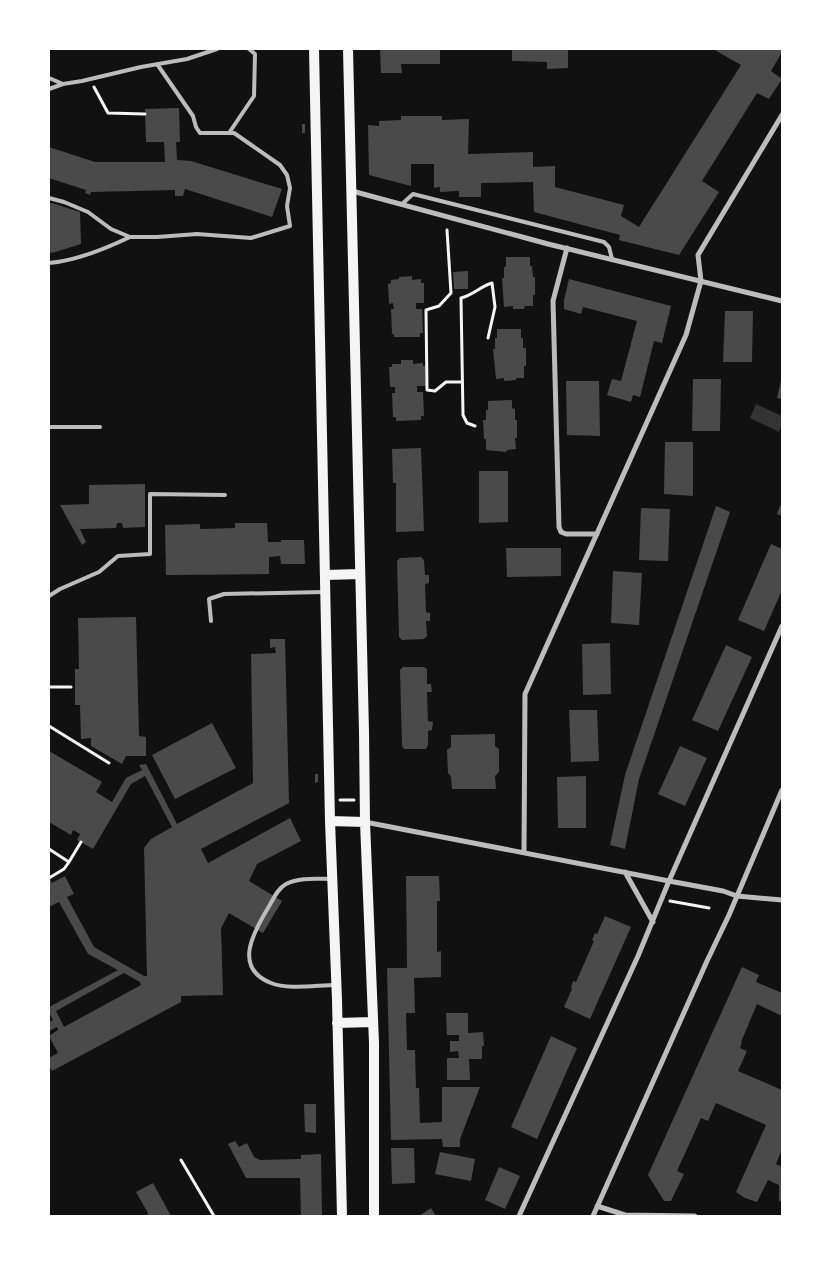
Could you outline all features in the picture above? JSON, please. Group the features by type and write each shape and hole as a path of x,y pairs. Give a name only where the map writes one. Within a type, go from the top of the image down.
{"main road":[{"path":"314,49 330,822 342,1216"},
{"path":"348,49 365,822 373,1022 374,1216"},
{"path":"326,575 360,574"},
{"path":"330,822 365,822"},
{"path":"337,1023 373,1022"}],"street":[{"path":"524,852 525,694 686,335 701,281 698,255 782,115"},
{"path":"352,191 567,248 782,301"},
{"path":"567,248 553,300 559,527 561,532 566,534 597,534"},
{"path":"519,1216 653,922 669,881 782,626"},
{"path":"593,1216 737,896 782,790"},
{"path":"365,822 723,891 737,896 782,900"},
{"path":"625,872 653,922"},
{"path":"597,1206 625,1215 695,1216"}],"lane":[{"path":"49,89 63,84 91,80 157,64 187,59 217,49"},
{"path":"229,133 254,96 254,54 249,49"},
{"path":"157,64 165,74 172,89 193,116 196,128 200,133 234,133 280,165 288,175 290,226"},
{"path":"49,78 63,84"},
{"path":"402,204 413,194 604,242 609,247 612,259"},
{"path":"49,198 88,212 111,229 130,237 157,238 198,234 251,238 290,226 296,227"},
{"path":"49,263 93,252 130,237"},
{"path":"49,427 100,427"},
{"path":"49,596 60,589 99,572 118,556 150,554 150,494 225,495"},
{"path":"211,621 209,599 224,594 326,592"},
{"path":"332,879 297,880 286,884 280,889 251,940 249,962 253,971 261,978 281,986 336,985"}],"path":[{"path":"91,80 108,113 145,114"},
{"path":"447,230 451,293 439,306 426,310 427,390 435,391 446,382 462,382"},
{"path":"475,426 467,423 463,415 461,298 492,283 495,307 488,338"},
{"path":"49,687 70,686"},
{"path":"49,726 109,763"},
{"path":"339,800 357,800"},
{"path":"49,878 64,869 82,842"},
{"path":"49,849 69,862"},
{"path":"665,900 709,908"},
{"path":"181,1160 214,1216"}],"shaded area":[{"path":"756,404 782,416 779,432 750,418"}],"building":[{"path":"440,49 440,64 401,64 402,73 381,73 380,50"},
{"path":"512,49 568,49 568,68 547,69 547,62 512,61"},
{"path":"713,49 782,49 771,71 782,79 769,99 757,93 702,181 719,192 679,255 619,240 620,235 534,212 533,182 481,183 481,197 459,197 459,191 440,192 440,187 434,188 434,164 411,164 411,186 369,175 368,125 379,126 379,121 401,120 401,116 442,116 442,120 469,119 468,154 533,152 533,167 555,166 555,187 624,205 621,216 639,227 741,65"},
{"path":"179,108 180,142 176,142 177,160 191,161 282,189 272,217 185,189 183,196 175,196 175,190 91,192 90,195 85,193 86,190 49,178 49,147 95,162 165,162 164,142 146,142 145,109"},
{"path":"302,124 305,124 305,133 302,133"},
{"path":"52,203 80,212 81,244 52,253 49,252 49,204"},
{"path":"506,257 530,257 530,266 532,266 533,277 535,277 533,306 525,306 524,309 513,309 513,306 504,307 502,278 504,278"},
{"path":"468,271 468,289 454,289 453,272"},
{"path":"412,276 412,280 421,279 421,283 424,283 424,303 416,303 416,309 422,309 423,333 420,333 420,337 394,337 394,334 392,334 391,309 394,309 393,303 389,304 388,284 391,283 391,280 399,279 399,277"},
{"path":"569,279 671,306 662,343 654,341 640,397 633,395 631,402 607,395 612,379 621,381 637,321 583,307 581,314 564,309"},
{"path":"725,311 753,311 752,362 723,362"},
{"path":"497,329 521,329 523,348 526,348 524,378 504,381 504,378 496,379 493,349 495,349"},
{"path":"401,360 413,360 413,364 423,363 423,366 425,366 426,386 417,386 417,392 423,392 424,416 421,416 421,420 396,421 396,417 393,417 392,393 395,393 395,387 390,387 389,367 392,367 392,364 401,364"},
{"path":"782,377 782,399 777,398"},
{"path":"693,379 721,379 720,431 692,431"},
{"path":"566,381 599,381 600,436 567,435"},
{"path":"512,400 512,408 515,409 515,420 517,420 516,449 507,450 506,452 486,450 483,420 486,420 488,401"},
{"path":"665,442 693,442 693,496 664,494"},
{"path":"421,448 424,531 396,532 396,483 393,483 392,449"},
{"path":"479,471 508,471 508,522 479,523"},
{"path":"145,484 145,527 123,528 122,523 117,523 116,528 80,529 86,542 82,545 60,505 89,504 89,485"},
{"path":"782,501 782,516 777,514"},
{"path":"716,506 730,512 639,779 625,849 610,845 625,775"},
{"path":"641,508 670,509 668,561 639,560"},
{"path":"235,523 267,523 268,542 304,540 305,564 281,564 280,556 269,557 269,574 166,575 165,525 200,524 200,529 235,528"},
{"path":"771,544 782,549 782,590 764,631 738,620"},
{"path":"506,548 561,548 561,576 507,577"},
{"path":"421,557 424,560 425,575 429,575 429,583 425,584 426,612 430,613 430,621 426,621 427,636 424,639 402,640 399,637 397,561 400,558"},
{"path":"613,571 642,573 639,625 611,623"},
{"path":"136,617 139,736 146,737 146,756 126,756 122,764 91,746 91,738 81,739 80,705 75,705 75,669 79,669 78,618"},
{"path":"270,639 285,639 289,803 201,849 208,863 290,818 301,841 257,864 249,881 282,901 263,933 229,913 221,928 223,995 181,996 181,1002 52,1071 49,1065 49,1058 58,1053 49,1036 58,1030 57,1027 49,1031 49,1022 53,1020 49,1007 118,970 88,954 59,902 49,907 49,877 52,883 65,876 74,894 67,897 94,947 147,976 144,848 151,839 172,827 145,776 131,784 93,849 77,840 80,834 73,830 71,835 49,822 49,751 102,782 96,792 112,802 126,778 142,770 139,765 146,764 177,824 253,783 251,654 276,653 275,647 270,648","holes":["124,973 140,982 141,985 64,1027 56,1011"]},
{"path":"610,643 611,694 583,695 582,644"},
{"path":"726,645 752,657 718,731 692,720"},
{"path":"403,667 424,667 427,669 427,684 431,684 432,692 427,692 428,721 433,722 432,730 428,731 428,745 426,749 404,749 402,746 400,670"},
{"path":"569,710 597,710 599,761 571,762"},
{"path":"212,723 236,768 175,799 152,755"},
{"path":"495,734 495,746 499,749 499,772 495,776 496,789 452,789 451,777 448,773 447,750 451,747 451,735"},
{"path":"680,746 707,758 685,806 658,794"},
{"path":"315,774 318,774 318,782 315,783"},
{"path":"586,776 586,828 558,828 557,777"},
{"path":"406,876 439,876 440,901 437,901 437,952 441,951 441,977 414,978 415,1013 406,1013 407,1050 415,1050 416,1088 419,1088 420,1123 442,1122 442,1087 480,1087 460,1139 460,1147 443,1147 442,1139 391,1140 387,968 407,968"},
{"path":"605,916 631,927 590,1019 564,1007 572,989 573,981 576,982 594,941 592,940 595,933 597,934"},
{"path":"742,967 759,975 756,982 782,993 782,1016 757,1004 741,1042 740,1048 747,1051 738,1071 782,1090 782,1149 776,1164 782,1167 782,1201 779,1201 779,1185 768,1180 757,1202 745,1198 736,1192 766,1125 716,1103 708,1121 701,1118 677,1171 684,1174 671,1201 664,1201 648,1175"},
{"path":"446,1013 468,1013 468,1033 483,1032 484,1046 482,1046 482,1059 469,1059 470,1080 447,1080 447,1058 459,1058 458,1051 450,1052 450,1041 459,1041 459,1035 447,1035"},
{"path":"551,1036 577,1048 537,1139 511,1127"},
{"path":"304,1104 316,1104 316,1133 305,1132"},
{"path":"235,1141 239,1147 247,1143 254,1157 260,1160 301,1159 301,1155 321,1154 322,1216 301,1216 300,1178 246,1178 228,1144"},
{"path":"391,1148 414,1148 415,1183 392,1184"},
{"path":"440,1152 475,1159 471,1181 435,1174"},
{"path":"499,1167 520,1176 505,1209 485,1200"},
{"path":"153,1183 171,1216 147,1216 148,1213 136,1192"},
{"path":"431,1208 436,1216 419,1216"}]}
